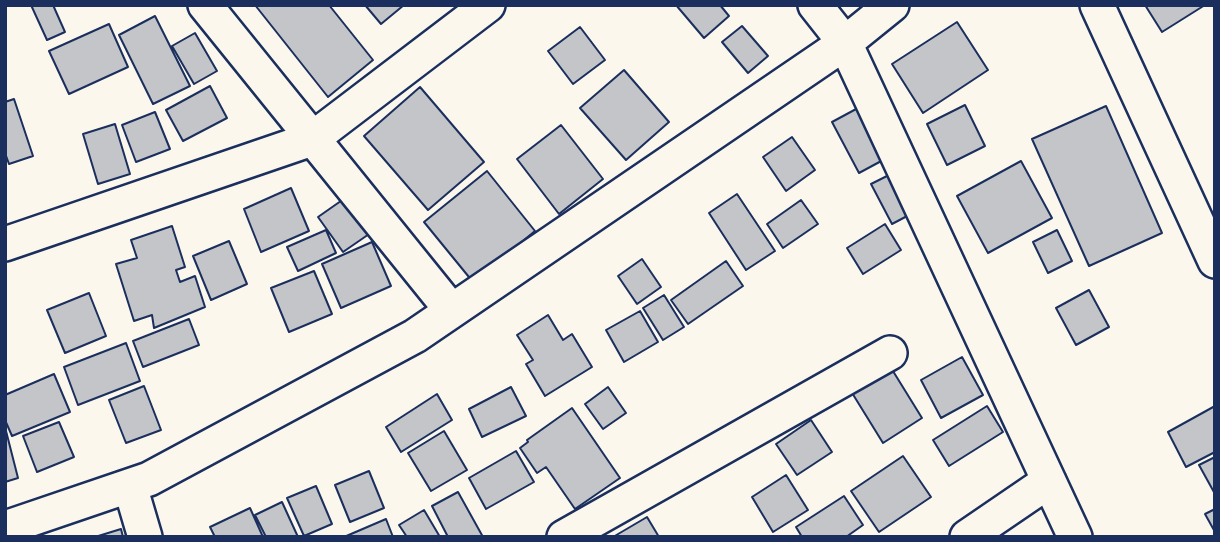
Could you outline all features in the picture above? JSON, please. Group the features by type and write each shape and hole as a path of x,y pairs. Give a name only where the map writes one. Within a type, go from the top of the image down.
{"street":[{"path":"205,5 452,311"},
{"path":"5,244 312,139 488,5"},
{"path":"815,5 845,43 1075,537"},
{"path":"5,528 130,486 415,336 845,43 892,5"},
{"path":"1097,5 1215,261"},
{"path":"564,537 890,352"},
{"path":"967,537 1049,481"},
{"path":"130,486 145,537"}],"building":[{"path":"31,5 53,5 65,32 47,40"},
{"path":"255,5 329,5 373,60 328,97"},
{"path":"365,5 404,5 381,24"},
{"path":"676,5 720,5 729,16 704,38"},
{"path":"1145,5 1205,5 1162,32"},
{"path":"155,16 190,86 153,104 119,35"},
{"path":"957,22 988,70 923,113 892,64"},
{"path":"109,24 128,67 69,94 49,51"},
{"path":"742,26 768,56 748,73 722,42"},
{"path":"580,27 605,60 573,84 548,51"},
{"path":"195,33 217,71 194,84 172,46"},
{"path":"624,70 669,122 626,160 580,108"},
{"path":"210,86 227,118 183,141 166,110"},
{"path":"420,87 484,162 428,210 364,136"},
{"path":"14,99 33,156 9,164 5,153 5,102"},
{"path":"965,105 985,146 947,165 927,124"},
{"path":"1106,106 1162,233 1089,266 1032,139"},
{"path":"858,108 885,159 859,173 832,122"},
{"path":"155,112 170,149 136,162 122,125"},
{"path":"115,124 130,174 98,184 83,134"},
{"path":"561,125 603,179 559,214 517,159"},
{"path":"792,137 815,170 786,191 763,157"},
{"path":"1021,161 1052,218 988,253 957,196"},
{"path":"487,171 535,231 473,282 424,222"},
{"path":"891,174 911,214 892,224 871,184"},
{"path":"291,188 309,231 261,252 244,209"},
{"path":"737,194 775,251 746,270 709,213"},
{"path":"348,196 372,232 343,252 318,217"},
{"path":"801,200 818,224 783,248 767,224"},
{"path":"885,224 901,250 863,274 847,248"},
{"path":"172,226 185,267 176,270 180,282 195,276 205,307 154,328 152,315 134,321 116,264 137,258 131,240"},
{"path":"326,230 336,253 298,271 287,247"},
{"path":"1057,230 1072,261 1048,273 1033,242"},
{"path":"229,241 247,284 211,300 193,256"},
{"path":"372,242 391,286 341,308 322,264"},
{"path":"642,259 661,287 637,304 618,276"},
{"path":"726,261 743,286 688,324 671,300"},
{"path":"314,271 332,314 289,332 271,288"},
{"path":"1089,290 1109,327 1076,345 1056,308"},
{"path":"89,293 106,336 65,353 47,310"},
{"path":"664,295 684,327 663,340 643,308"},
{"path":"640,311 658,342 624,362 606,330"},
{"path":"548,315 563,340 572,334 592,367 545,396 526,364 533,360 517,335"},
{"path":"189,319 199,345 143,367 133,341"},
{"path":"126,343 140,381 78,405 64,367"},
{"path":"962,357 983,395 941,418 921,380"},
{"path":"888,363 922,418 883,443 849,388"},
{"path":"54,374 70,412 12,436 5,420 5,395"},
{"path":"144,386 161,430 126,443 109,400"},
{"path":"511,387 526,416 482,437 469,409"},
{"path":"608,387 626,413 603,429 585,404"},
{"path":"437,394 452,420 401,452 386,427"},
{"path":"987,406 1003,432 949,466 933,440"},
{"path":"1215,406 1215,452 1186,467 1168,432"},
{"path":"572,408 620,478 575,509 546,467 537,473 520,448"},
{"path":"811,420 832,452 797,475 776,444"},
{"path":"59,422 74,457 37,472 23,436"},
{"path":"5,427 18,478 5,482"},
{"path":"444,431 467,470 431,491 408,453"},
{"path":"516,451 534,482 486,509 469,478"},
{"path":"903,456 931,497 879,532 851,491"},
{"path":"1215,457 1215,494 1199,465"},
{"path":"369,471 384,508 350,522 335,485"},
{"path":"786,475 808,510 773,532 752,497"},
{"path":"316,486 332,524 304,536 287,498"},
{"path":"458,492 483,537 448,537 432,506"},
{"path":"844,496 863,525 846,537 802,537 796,527"},
{"path":"282,502 298,537 266,537 255,515"},
{"path":"250,508 263,537 215,537 210,527"},
{"path":"1215,509 1215,532 1205,514"},
{"path":"424,510 440,537 407,537 399,525"},
{"path":"647,517 659,537 613,537"},
{"path":"386,519 393,537 344,537"},
{"path":"121,529 123,537 95,537"}]}
